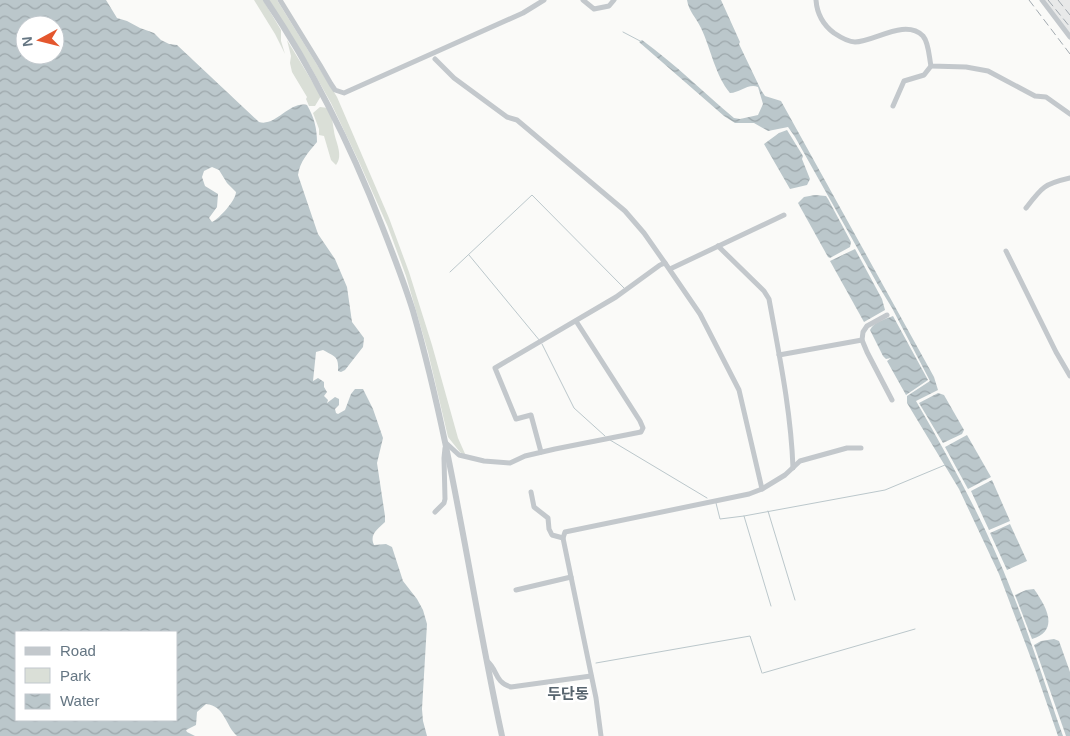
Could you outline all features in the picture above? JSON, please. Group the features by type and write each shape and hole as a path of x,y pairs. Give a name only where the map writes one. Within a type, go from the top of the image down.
{"street":[{"path":"266,0 327,100 366,184 401,274 427,362 446,443 502,736"},
{"path":"280,0 335,90 344,92 523,13 544,0"},
{"path":"583,0 594,9 609,6 614,0"},
{"path":"816,0 820,18 829,29 840,38 853,43 899,30 908,30 922,36 926,42 931,66 924,75 904,81 893,106"},
{"path":"1042,0 1070,37"},
{"path":"435,59 454,78 507,117 517,120 625,211 644,233 700,314 740,390 762,489"},
{"path":"931,66 966,67 988,71 1035,96 1046,97 1070,114"},
{"path":"1026,208 1038,192 1049,183 1070,178"},
{"path":"670,269 784,215"},
{"path":"718,246 721,252 764,291 768,299 779,355 792,446 793,468"},
{"path":"1006,251 1056,352 1070,376"},
{"path":"542,452 530,415 516,419 495,368 616,297 665,263"},
{"path":"887,315 867,326 863,332 862,340 892,400"},
{"path":"446,443 458,455 484,461 510,463 514,460 542,452 634,434 642,430 640,421 576,321"},
{"path":"779,355 862,340"},
{"path":"435,512 445,499 444,458 446,443"},
{"path":"601,736 563,538 565,532 749,494 786,475 800,461 847,448 862,448"},
{"path":"531,492 534,508 548,518 549,529 552,535 563,538"},
{"path":"516,590 572,577"},
{"path":"487,661 491,664 498,679 504,685 512,687 591,676"}],"shaded area":[{"path":"1042,0 1070,0 1070,35"}],"green space":[{"path":"254,0 263,0 281,30 281,41 285,54 275,34"},
{"path":"269,0 277,0 337,97 389,218 409,272 458,438 466,456 460,452 448,437 428,352 406,276 388,227 331,103"},
{"path":"287,40 321,96 315,106 309,106 307,97 292,72"},
{"path":"320,107 328,108 332,117 339,152 336,165 331,160 324,136 319,135 319,129 313,113"}],"water":[{"path":"0,0 106,0 117,18 154,33 161,40 169,44 177,45 259,122 271,121 294,107 307,105 316,127 317,142 303,161 298,175 318,234 335,259 347,287 352,322 364,338 363,347 345,370 341,372 338,371 338,362 333,356 323,350 316,352 313,381 318,378 324,382 327,392 324,396 328,400 327,403 335,397 339,399 339,405 335,409 338,414 345,410 355,389 363,389 373,409 383,438 377,463 385,522 373,535 373,541 374,545 386,544 392,547 403,581 417,599 427,624 422,709 427,736 237,736 221,712 212,705 206,704 197,712 196,725 186,730 195,736 0,736","holes":["212,167 219,170 227,183 236,192 227,209 212,222 209,218 217,207 218,194 205,186 202,177 204,171"]},
{"path":"687,0 721,0 761,90 765,96 781,101 934,377 938,390 916,401 968,495 1002,567 1026,628 1063,736 1058,736 999,574 959,489 907,403 907,396 930,381 892,308 795,137 788,127 768,131 754,123 735,123 724,116 639,42 642,40 654,49 734,118 740,119 758,115 763,104 758,87 751,86 730,93 721,78 705,36 689,8"},
{"path":"787,130 803,156 802,159 810,179 807,185 790,189 764,144 779,133"},
{"path":"826,196 851,242 850,247 830,258 798,203 804,197"},
{"path":"855,249 882,299 885,310 864,322 830,261"},
{"path":"893,316 928,380 906,395 887,361 891,358 886,359 883,356 870,330 877,323"},
{"path":"938,393 944,395 964,430 962,434 943,443 919,403"},
{"path":"967,435 991,477 968,489 945,447"},
{"path":"992,480 1010,521 989,530 971,491"},
{"path":"1010,524 1027,561 1007,570 990,533"},
{"path":"1034,589 1046,609 1048,623 1046,630 1041,635 1032,639 1015,595"},
{"path":"1054,639 1059,641 1070,672 1070,736 1066,736 1034,645 1041,641"}],"waterway":[{"path":"623,32 642,42"},
{"path":"450,272 532,195 624,288"},
{"path":"469,255 540,341"},
{"path":"542,344 574,408 605,436"},
{"path":"610,440 707,498"},
{"path":"716,503 720,519 744,516 885,490 945,465"},
{"path":"768,511 795,600"},
{"path":"744,516 771,606"},
{"path":"763,673 915,629"},
{"path":"596,663 750,636 762,673"}],"railway":[{"path":"1029,0 1070,54"},
{"path":"1048,0 1070,27"},
{"path":"1058,0 1070,15"}],"district":[{"name":"두단동","path":"568,694"}]}
